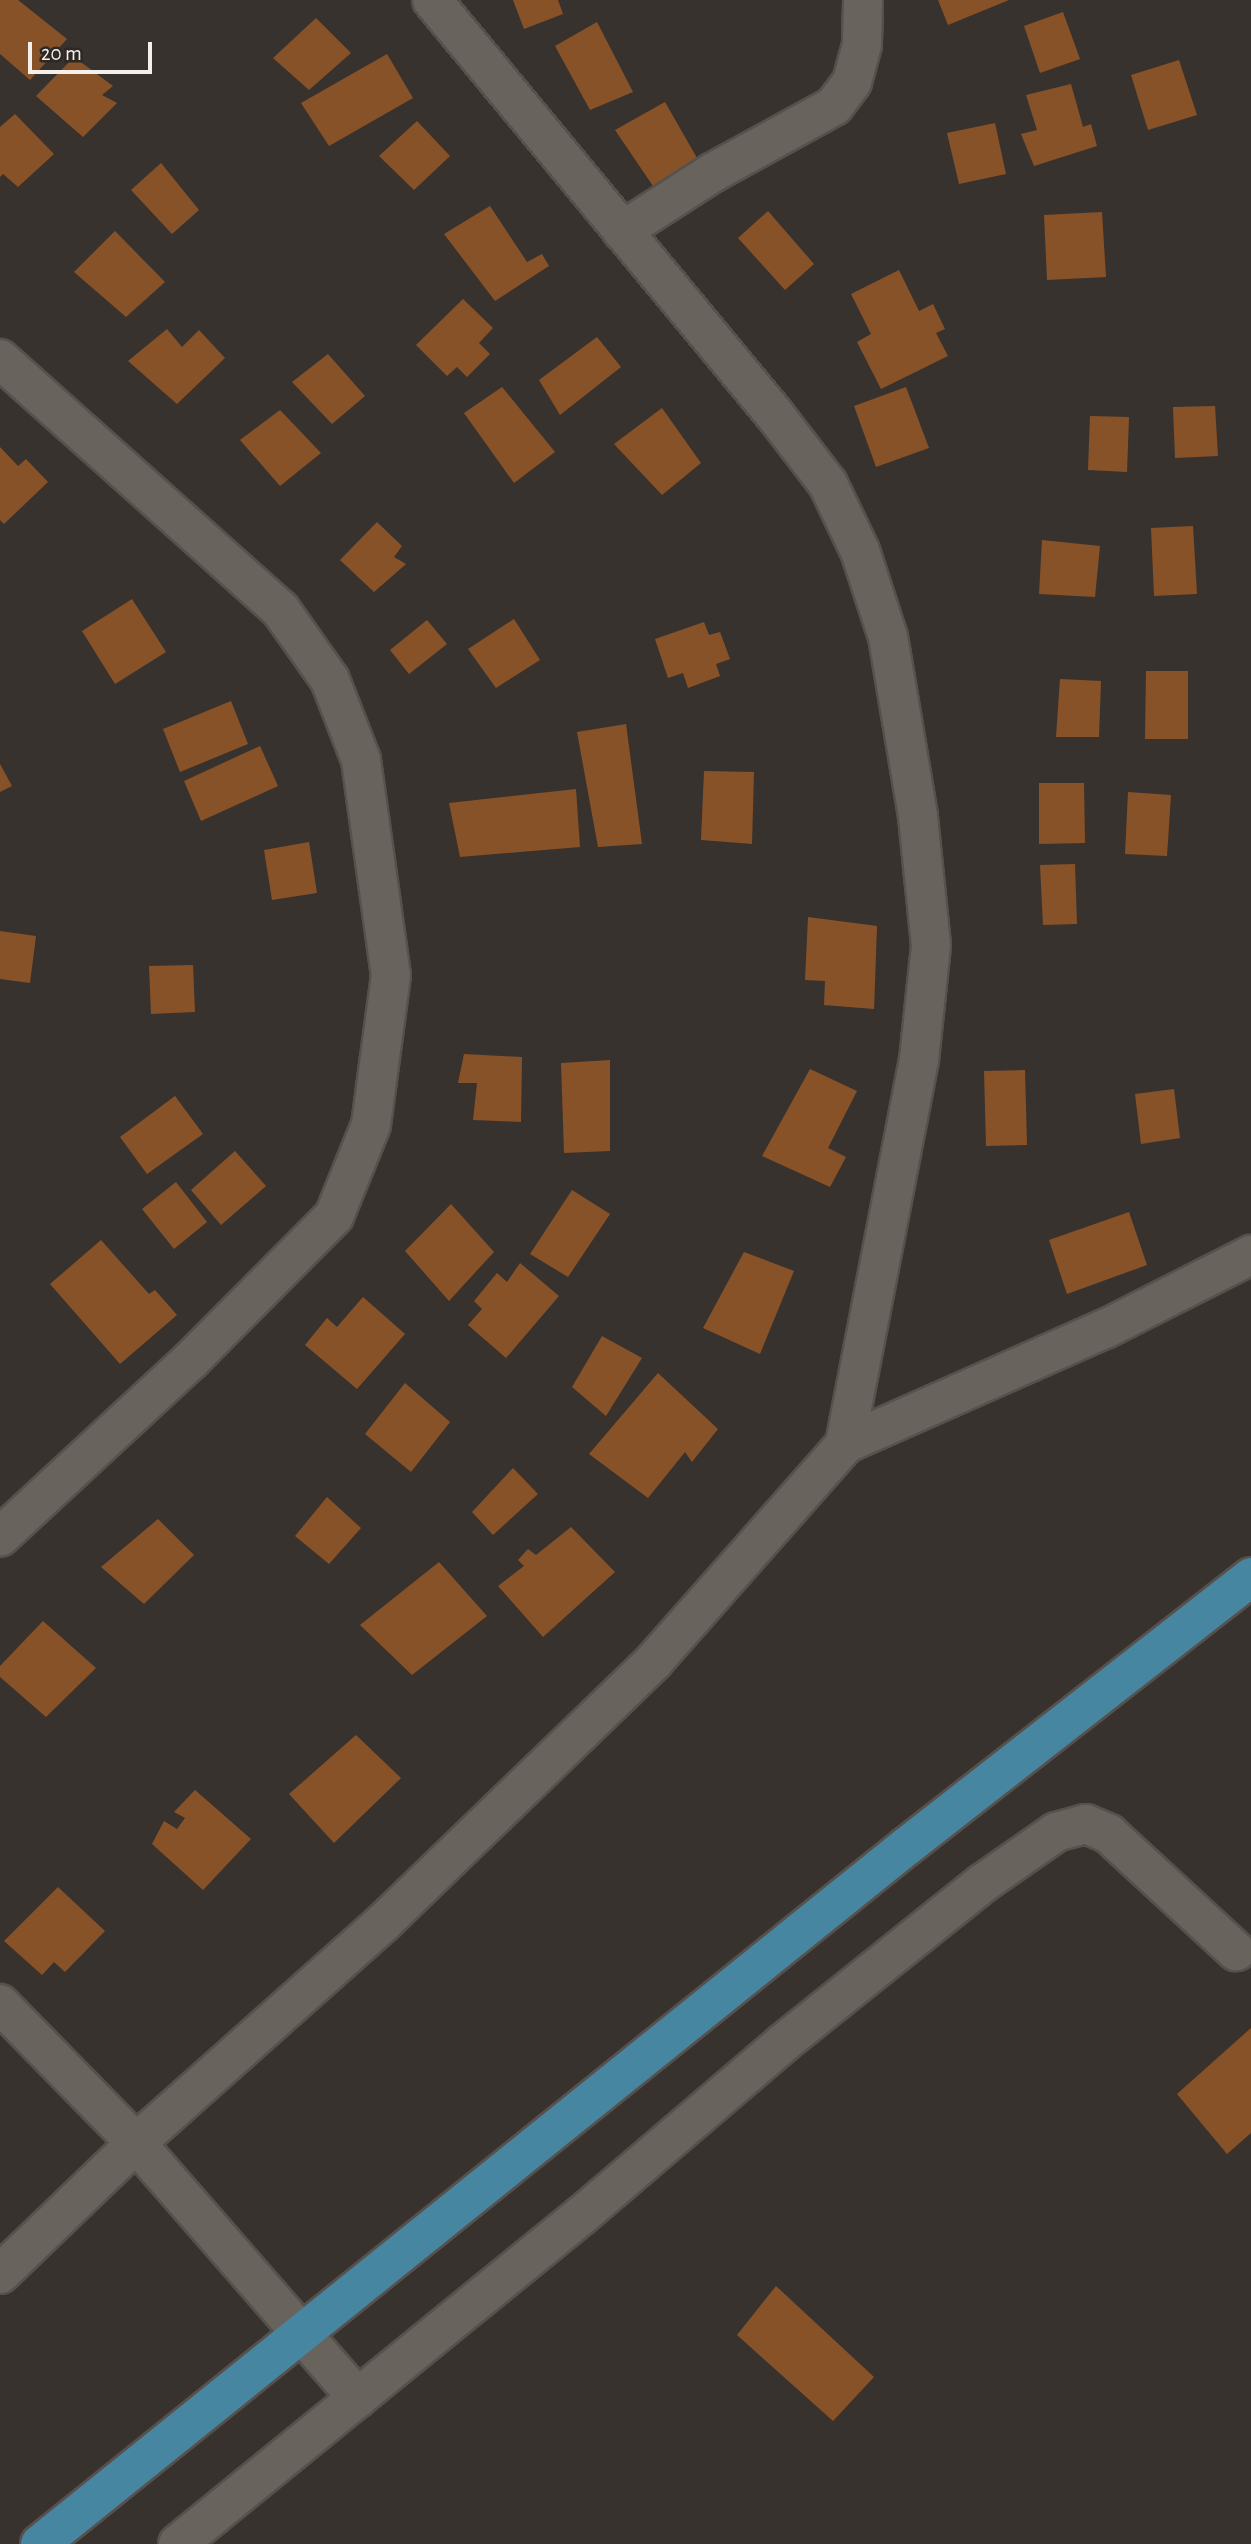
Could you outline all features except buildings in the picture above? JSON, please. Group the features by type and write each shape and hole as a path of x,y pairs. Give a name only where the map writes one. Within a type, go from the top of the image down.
{"main road":[{"path":"40,2544 897,1854 1251,1577"}],"street":[{"path":"432,0 828,484 860,551 888,637 902,703 931,945 919,1060 845,1444"},
{"path":"622,231 712,173 834,106 852,82 862,45 863,0"},
{"path":"0,359 280,609 330,680 361,760 391,975 371,1125 334,1216 191,1360 0,1537"},
{"path":"0,2274 136,2143 383,1923 654,1661 845,1444 1105,1328 1251,1255"},
{"path":"177,2544 358,2398 793,2036 983,1883 1056,1832 1086,1824 1109,1834 1236,1951"},
{"path":"0,2004 136,2143 358,2398"}]}
